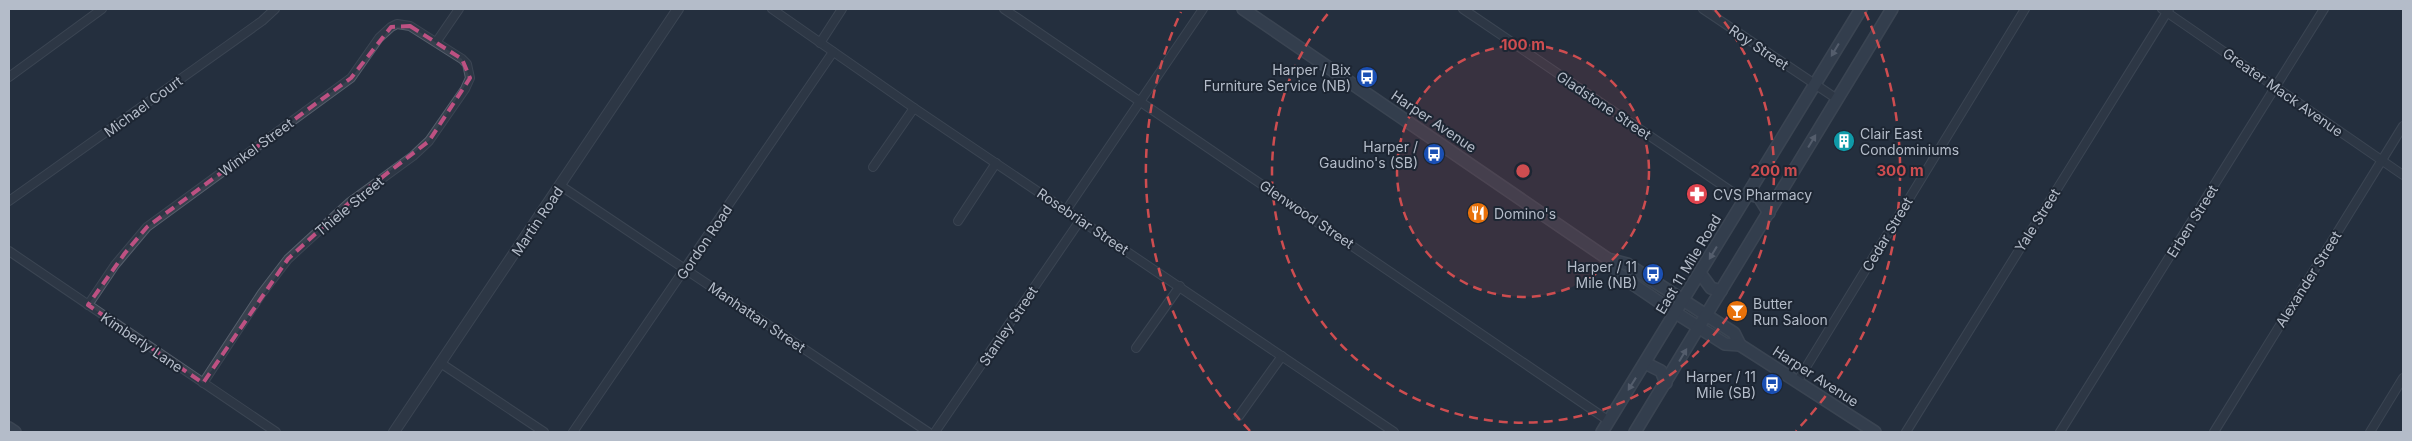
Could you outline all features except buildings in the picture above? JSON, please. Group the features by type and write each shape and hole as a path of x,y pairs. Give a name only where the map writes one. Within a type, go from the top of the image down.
{"main road":[{"name":"Harper Avenue","path":"1243,9 1608,259 1627,264 1734,333 1740,345"},
{"name":"East 11 Mile Road","path":"1602,432 1684,301 1861,9"},
{"path":"1635,432 1892,9"},
{"path":"1746,197 1759,197 1769,213"},
{"name":"Harper Avenue","path":"1608,259 1618,274 1699,329 1725,344 1740,345 1875,432"},
{"path":"1700,273 1711,288 1721,291"},
{"path":"1646,363 1661,371 1666,383"},
{"path":"9,428 15,432"}],"street":[{"path":"9,77 102,9"},
{"name":"Michael Court","path":"9,201 262,21 275,9"},
{"path":"437,41 459,9"},
{"name":"Martin Road","path":"394,432 442,364 678,9"},
{"name":"Rosebriar Street","path":"772,9 914,108 1282,356 1383,429 1394,432"},
{"path":"820,43 842,9"},
{"name":"Glenwood Street","path":"1004,9 1609,421"},
{"path":"1067,210 1203,9"},
{"name":"Gladstone Street","path":"1464,9 1746,197"},
{"name":"Roy Street","path":"1703,9 1815,84"},
{"name":"Cedar Street","path":"1797,382 2025,9"},
{"name":"Erben Street","path":"2060,432 2324,9"},
{"name":"Greater Mack Avenue","path":"2166,10 2403,175"},
{"name":"Yale Street","path":"1906,432 2166,10"},
{"name":"Winkel Street","path":"88,305 115,265 147,227 352,78 385,30 397,24 404,24 437,41"},
{"name":"Thiele Street","path":"203,384 262,293 288,259 350,202 413,156 441,125 465,89 470,78 469,71 462,59 437,41"},
{"name":"Gordon Road","path":"573,432 833,52"},
{"path":"1815,84 1837,99"},
{"path":"872,167 914,108"},
{"name":"Alexander Street","path":"2214,432 2403,126"},
{"path":"958,221 996,163"},
{"name":"Manhattan Street","path":"561,186 928,432"},
{"name":"Stanley Street","path":"935,432 1080,219"},
{"name":"Kimberly Lane","path":"9,251 276,432"},
{"path":"1136,348 1180,286"},
{"path":"1239,416 1282,356"},
{"path":"442,364 544,432"},
{"path":"2370,432 2403,378"}],"highlighted area":[{"path":"410,26 462,59 470,78 429,141 350,202 288,259 203,383 88,305 125,253 147,227 351,78 391,27"}],"place":[{"name":"Harper / Bix Furniture Service (NB)","path":"1367,77"},
{"name":"Clair East Condominiums","path":"1844,141"},
{"name":"Harper / Gaudino's (SB)","path":"1434,154"},
{"name":"CVS Pharmacy","path":"1697,194"},
{"name":"Domino's","path":"1478,213"},
{"name":"Harper / 11 Mile (NB)","path":"1653,274"},
{"name":"Butter Run Saloon","path":"1737,311"},
{"name":"Harper / 11 Mile (SB)","path":"1772,384"}]}
